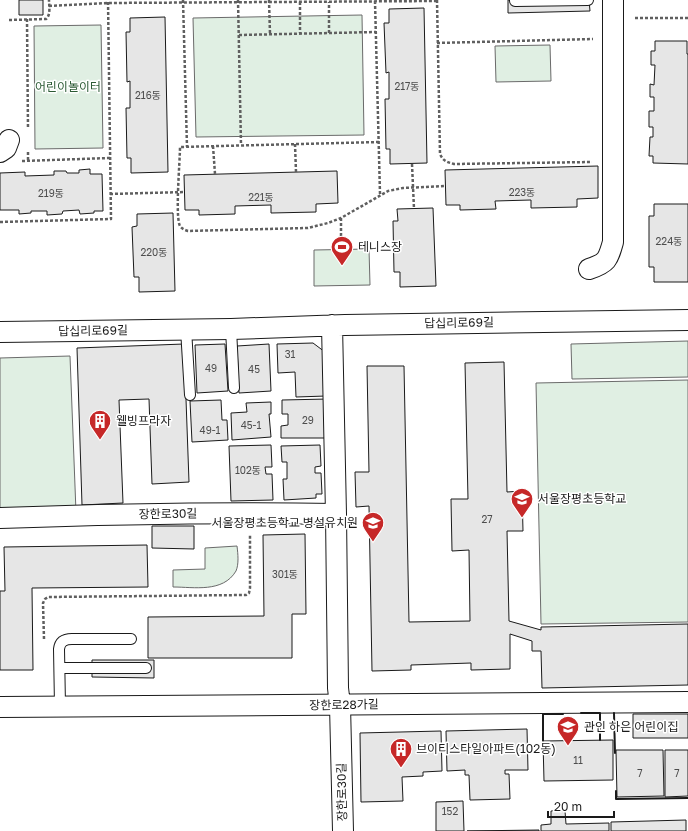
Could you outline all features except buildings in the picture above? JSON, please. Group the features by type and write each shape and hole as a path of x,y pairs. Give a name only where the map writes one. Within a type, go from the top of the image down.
{"street":[{"path":"589,269 602,264 609,256 613,242 613,19"},
{"name":"답십리로69길","path":"0,332 231,329 332,325 688,320"},
{"name":"장한로30길","path":"332,325 338,688 340,705 343,831"},
{"name":"장한로30길","path":"0,518 250,512 336,514"},
{"name":"장한로28가길","path":"0,707 688,702"}],"lane":[{"path":"515,1 588,0"},
{"path":"186,329 190,395"},
{"path":"231,329 234,388"},
{"path":"60,706 61,642 65,640 131,639"},
{"path":"60,668 146,668"}],"path":[{"path":"9,20 46,19 49,14 49,0"},
{"path":"49,6 108,2 329,2 437,0 440,154 445,161 454,164 613,162"},
{"path":"183,1 187,147"},
{"path":"238,1 241,145"},
{"path":"269,1 270,34"},
{"path":"376,1 380,194"},
{"path":"0,222 111,219 108,2"},
{"path":"300,2 300,34"},
{"path":"329,2 329,33"},
{"path":"437,43 613,19 688,18"},
{"path":"28,19 28,137"},
{"path":"239,35 376,32"},
{"path":"379,142 180,147 178,192 180,225 183,230 188,232 308,228 341,218 388,190 413,187 445,186"},
{"path":"295,144 296,172"},
{"path":"28,145 28,160"},
{"path":"213,146 215,174"},
{"path":"21,161 110,158"},
{"path":"412,164 414,209"},
{"path":"110,194 185,192"},
{"path":"341,218 341,249"},
{"path":"44,640 43,603 48,596 246,595 250,588 250,512"}],"green space":[{"path":"362,15 364,135 196,137 193,18"},
{"name":"어린이놀이터","path":"101,25 103,148 35,149 34,26"},
{"path":"550,45 551,81 496,82 495,46"},
{"name":"테니스장","path":"369,249 370,285 314,286 314,250"},
{"path":"688,341 688,377 572,379 571,344"},
{"path":"70,356 76,512 0,515 0,358"},
{"path":"688,380 688,622 541,624 536,383"},
{"path":"237,546 238,562 236,571 224,583 216,586 199,588 173,587 173,570 205,569 205,548"}],"wall":[{"path":"581,713 600,713 600,740"},
{"path":"614,713 615,753"},
{"path":"543,741 543,714 563,714"},
{"path":"616,791 616,799 688,798"}],"place":[{"name":"테니스장","path":"342,266"},
{"name":"웰빙프라자","path":"100,440"},
{"name":"서울장평초등학교","path":"522,518"},
{"name":"서울장평초등학교 병설유치원","path":"373,542"},
{"name":"관인 하은 어린이집","path":"568,746"},
{"name":"브이티스타일아파트(102동)","path":"401,768"}]}
